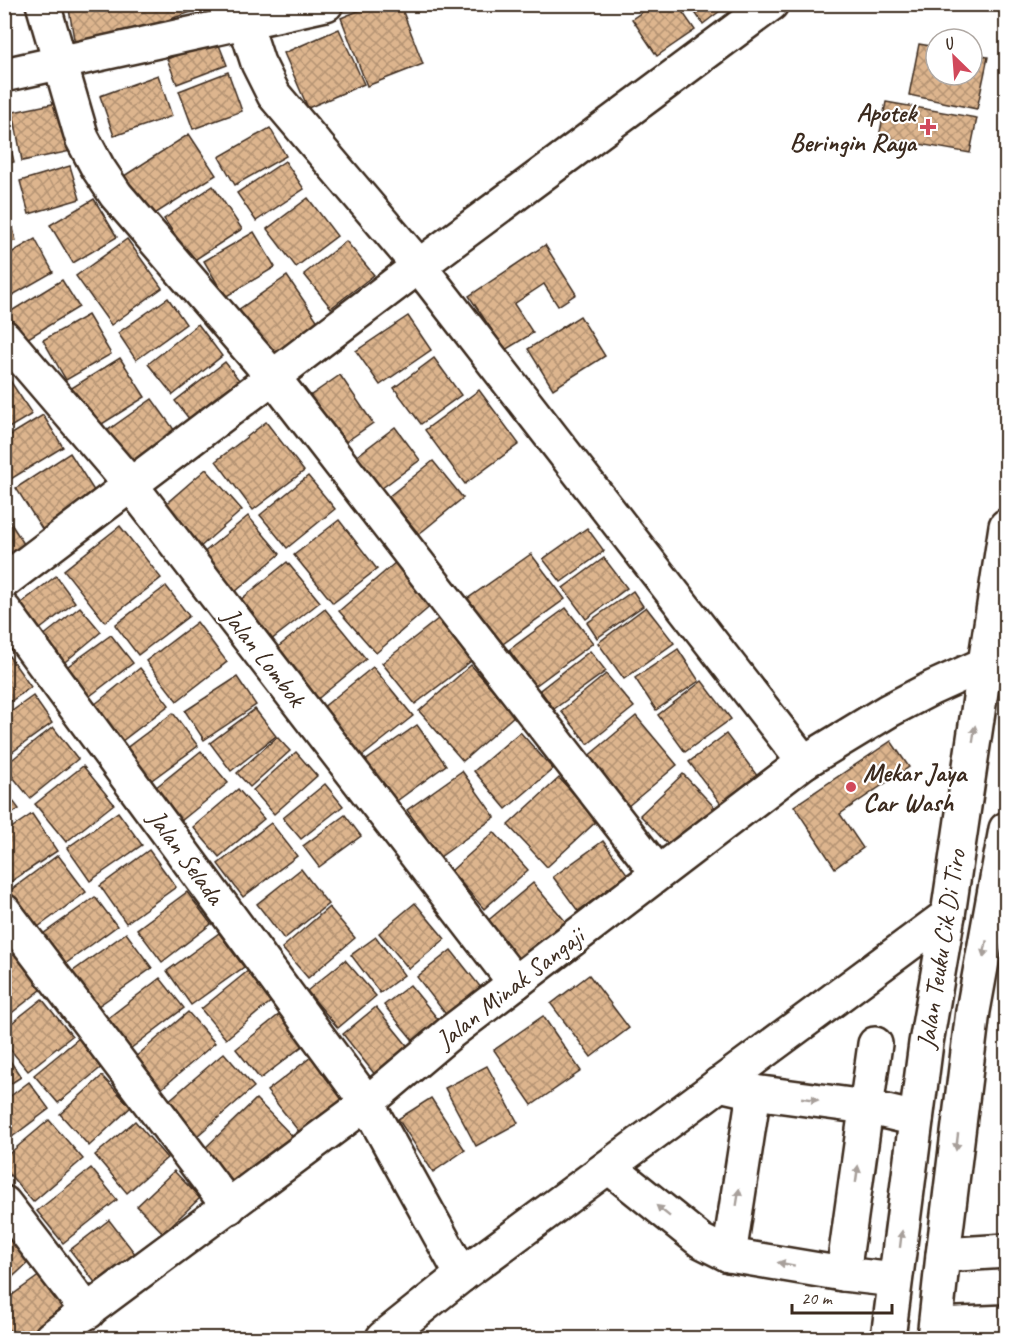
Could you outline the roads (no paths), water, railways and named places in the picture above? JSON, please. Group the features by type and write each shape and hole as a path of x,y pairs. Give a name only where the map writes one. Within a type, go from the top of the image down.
{"street":[{"path":"43,4 82,138 98,168 117,195 273,376 658,873"},
{"path":"4,75 326,4"},
{"path":"4,581 419,266 771,4"},
{"path":"245,23 258,63 274,95 419,266 804,762"},
{"name":"Jalan Lombok","path":"4,337 130,484 515,982"},
{"name":"Jalan Teuku Cik Di Tiro","path":"888,1338 926,1043 948,915 1006,525"},
{"name":"Jalan Selada","path":"4,610 367,1103 462,1275"},
{"name":"Jalan Minak Sangaji","path":"51,1338 367,1103 515,982 804,762 888,711 985,664"},
{"name":"Jalan Teuku Cik Di Tiro","path":"935,1332 973,1011 1000,898 1006,829"},
{"path":"4,911 229,1207"},
{"path":"383,1338 462,1275 948,915"},
{"path":"843,1274 875,1044"},
{"path":"719,1084 754,1092 866,1107 916,1119"},
{"path":"729,1255 754,1092"},
{"path":"609,1167 701,1241 729,1255 843,1274 895,1280"},
{"path":"4,1203 88,1311"},
{"path":"943,1255 1006,1251"},
{"path":"935,1332 1006,1322"}],"place":[{"name":"Apotek Beringin Raya","path":"928,127"},
{"name":"Mekar Jaya Car Wash","path":"851,787"}]}
